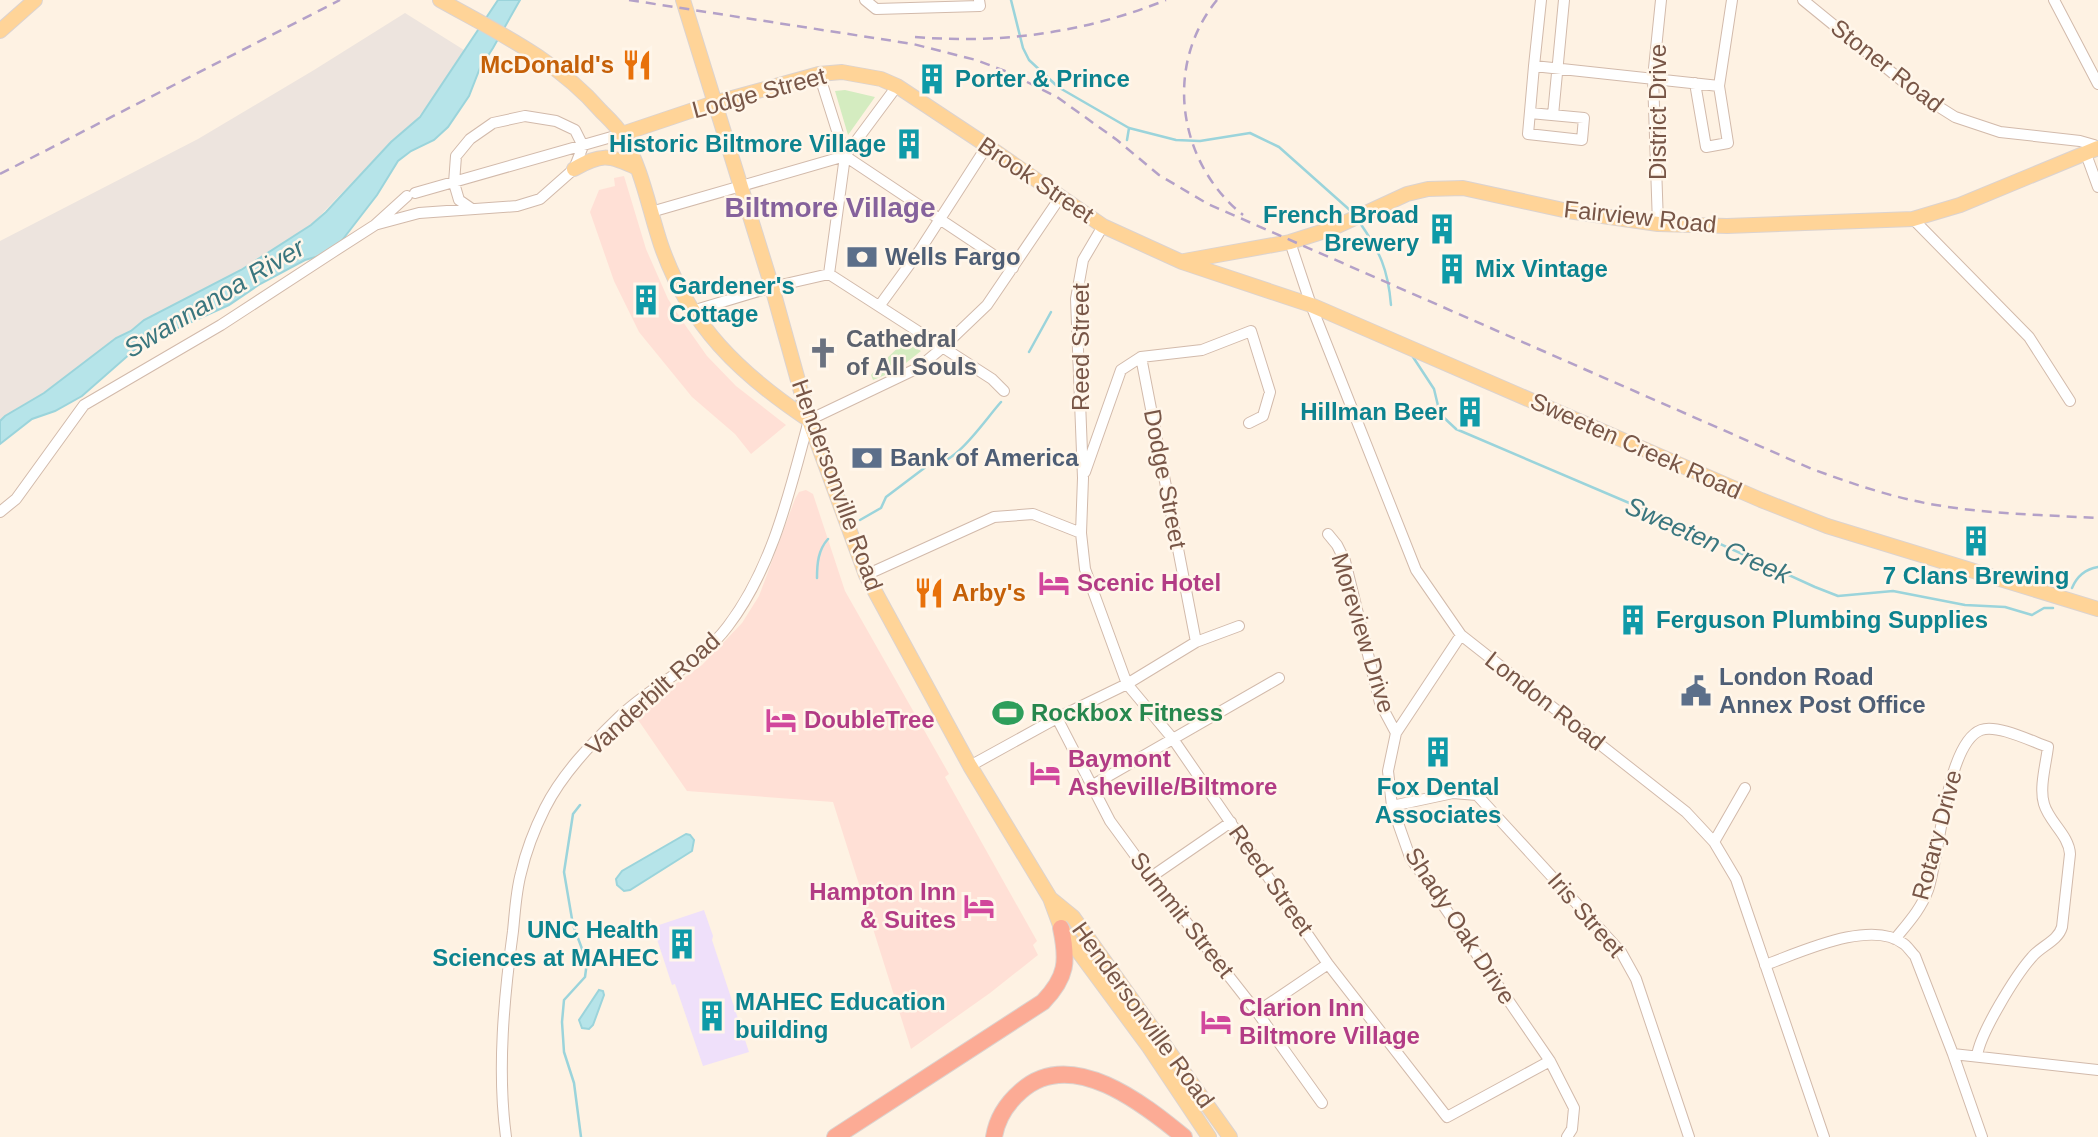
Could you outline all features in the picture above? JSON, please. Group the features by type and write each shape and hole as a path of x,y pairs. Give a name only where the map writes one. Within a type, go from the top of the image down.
{"highway":[{"path":"835,1137 1043,1002 1053,991 1065,969 1066,955 1061,928"},
{"path":"994,1137 1001,1115 1010,1101 1024,1088 1054,1076 1072,1076 1099,1082 1129,1096 1184,1137"}],"main road":[{"path":"0,32 35,0"},
{"path":"440,0 529,50 575,83 622,134 637,168 671,271 692,311 716,343 745,373 809,420"},
{"name":"Hendersonville Road","path":"683,0 772,287 809,420 866,575 970,766 1050,898 1061,928 1149,1047 1209,1137"},
{"name":"Lodge Street","path":"622,134 714,103 819,74 842,72 864,75 897,86"},
{"name":"Brook Street","path":"897,86 1103,226 1182,262"},
{"name":"Fairview Road","path":"1182,262 1290,242 1331,229 1407,194 1428,189 1463,188 1568,211 1658,224 1727,226 1913,219 1960,205 2094,150"},
{"path":"574,169 594,157 621,161 637,168"},
{"name":"Sweeten Creek Road","path":"1182,262 1311,305 1827,526 2098,610"},
{"name":"Hendersonville Road","path":"1050,898 1073,917 1230,1137"}],"street":[{"path":"865,0 876,9 980,6 979,0"},
{"path":"1530,113 1584,118 1581,140 1528,134 1534,66 1541,0"},
{"path":"1553,115 1563,0"},
{"name":"District Drive","path":"1658,224 1653,78 1661,0"},
{"path":"1695,83 1706,147 1728,143 1719,86 1731,0"},
{"name":"Stoner Road","path":"1803,0 1917,93 1955,117 2000,131 2080,141 2094,150"},
{"path":"2054,0 2098,84"},
{"path":"1534,66 1719,86"},
{"path":"819,74 845,156 829,274"},
{"path":"651,212 845,156 897,86"},
{"path":"375,225 419,213 517,206 540,199 574,169 583,146 575,130 556,121 525,116 492,123 470,139 456,156 454,183 459,200 472,209"},
{"path":"0,512 16,499 84,405 221,326 375,225 411,194 622,134"},
{"path":"880,305 987,146"},
{"path":"2094,150 2098,187"},
{"path":"845,156 1013,268"},
{"path":"809,420 918,368 942,348 986,305 1061,196"},
{"path":"1913,219 2029,337 2070,401"},
{"name":"Reed Street","path":"1103,226 1083,260 1076,299 1083,478 1081,533 1085,569 1128,684 1173,739 1328,964 1447,1117 1550,1061"},
{"name":"London Road","path":"1290,242 1311,305 1416,570 1461,635 1686,812 1714,842 1736,879 1824,1137"},
{"path":"692,311 772,287 829,274 992,379 1004,391"},
{"path":"1083,478 1121,370 1141,357 1202,351 1251,331 1270,391 1263,416 1250,423"},
{"name":"Dodge Street","path":"1141,357 1196,642"},
{"name":"Vanderbilt Road","path":"506,1137 503,1042 508,971 520,874 528,846 546,805 584,754 632,706 713,643 741,606 767,555 784,510 809,420"},
{"path":"866,575 994,517 1033,514 1081,533"},
{"name":"Moreview Drive","path":"1328,534 1345,561 1380,702 1396,733"},
{"path":"970,766 1057,718 1128,684 1196,642 1239,626"},
{"name":"Shady Oak Drive","path":"1461,635 1396,733 1388,771 1392,806 1410,857 1550,1061 1574,1108 1573,1129 1567,1137"},
{"path":"1091,786 1279,678"},
{"name":"Summit Street","path":"1057,718 1110,821 1257,1012 1322,1103"},
{"name":"Rotary Drive","path":"1895,939 1920,907 1928,889 1936,863 1953,772 1970,737 1981,730 1994,728 2048,747 2043,801 2070,848 2060,932 2025,964 1985,1032 1976,1056"},
{"path":"1714,842 1745,788"},
{"name":"Iris Street","path":"1392,806 1453,793 1477,795 1622,952 1636,979 1689,1137"},
{"path":"1151,877 1231,822"},
{"path":"1765,965 1854,935 1882,935 1904,944 1915,956 1954,1054 1982,1137"},
{"path":"1257,1012 1328,964"},
{"path":"1954,1054 2098,1070"}],"shaded area":[{"path":"405,13 464,50 446,80 411,127 391,142 311,225 241,270 144,320 44,393 0,421 0,241 198,139"},
{"path":"624,176 646,249 668,299 707,356 736,386 786,425 751,454 735,434 692,397 639,332 614,281 590,212 599,190 615,186 614,178"},
{"path":"806,490 813,494 845,591 949,774 945,777 1037,941 1033,945 1038,955 911,1049 833,802 687,791 634,714 702,665 742,623 759,596 795,499 799,492"},
{"path":"704,910 749,1052 703,1066 653,927"}],"green space":[{"path":"845,90 875,97 848,135 835,91"},
{"path":"905,341 921,351 897,370 884,361"},
{"path":"882,362 895,371 873,380 871,375"}],"water":[{"name":"Swannanoa River","path":"498,0 520,0 480,68 469,96 448,127 434,140 398,161 377,195 333,252 305,260 260,284 229,305 140,345 82,396 55,411 32,419 0,444 0,421 5,416 44,393 144,320 241,270 311,225 326,212 391,142 420,117"},
{"path":"686,834 694,840 692,851 630,890 624,891 617,885 616,879 622,871"},
{"path":"599,990 603,991 604,995 593,1025 589,1029 582,1028 579,1020"}],"waterway":[{"name":"Sweeten Creek","path":"1011,0 1023,48 1029,60 1058,87 1129,128 1176,140 1200,141 1250,133 1279,147 1352,212"},
{"path":"1127,140 1129,128"},
{"name":"Sweeten Creek","path":"1360,223 1382,261 1391,305"},
{"path":"1029,352 1051,312"},
{"name":"Sweeten Creek","path":"1413,357 1434,389 1440,414 1456,429 1641,508 1815,587 1838,596 1893,591 1965,605 2005,607 2032,615 2044,608 2053,608"},
{"path":"860,520 881,508 886,497 927,466 948,459 958,451 1001,402"},
{"path":"817,578 820,552 828,539"},
{"name":"Sweeten Creek","path":"2072,588 2082,574 2098,567"},
{"path":"580,805 573,814 564,872 573,925 587,962 585,977 564,1000 562,1022 564,1052 574,1083 581,1137"}],"railway":[{"path":"0,174 340,0"},
{"path":"629,0 913,44 976,60 1057,97 1117,140 1159,175 1208,204 1812,469 1874,490 1936,505 1996,512 2098,518"},
{"path":"915,37 979,39 1042,34 1104,21 1166,0"},
{"path":"1217,0 1200,26 1189,54 1184,83 1185,113 1192,142 1204,169 1221,194 1243,215"}],"place":[{"name":"McDonald's","path":"637,65"},
{"name":"Porter & Prince","path":"932,79"},
{"name":"Historic Biltmore Village","path":"909,144"},
{"name":"French Broad Brewery","path":"1442,229"},
{"name":"Wells Fargo","path":"862,257"},
{"name":"Mix Vintage","path":"1452,269"},
{"name":"Gardener's Cottage","path":"646,300"},
{"name":"Cathedral of All Souls","path":"823,353"},
{"name":"Hillman Beer","path":"1470,412"},
{"name":"Bank of America","path":"867,458"},
{"name":"7 Clans Brewing","path":"1976,541"},
{"name":"Scenic Hotel","path":"1054,583"},
{"name":"Arby's","path":"929,593"},
{"name":"Ferguson Plumbing Supplies","path":"1633,620"},
{"name":"London Road Annex Post Office","path":"1696,691"},
{"name":"Rockbox Fitness","path":"1008,713"},
{"name":"DoubleTree","path":"781,720"},
{"name":"Fox Dental Associates","path":"1438,752"},
{"name":"Baymont Asheville/Biltmore","path":"1045,773"},
{"name":"Hampton Inn & Suites","path":"979,906"},
{"name":"UNC Health Sciences at MAHEC","path":"682,944"},
{"name":"MAHEC Education building","path":"712,1016"},
{"name":"Clarion Inn Biltmore Village","path":"1216,1022"}],"district":[{"name":"Biltmore Village","path":"830,207"}]}
